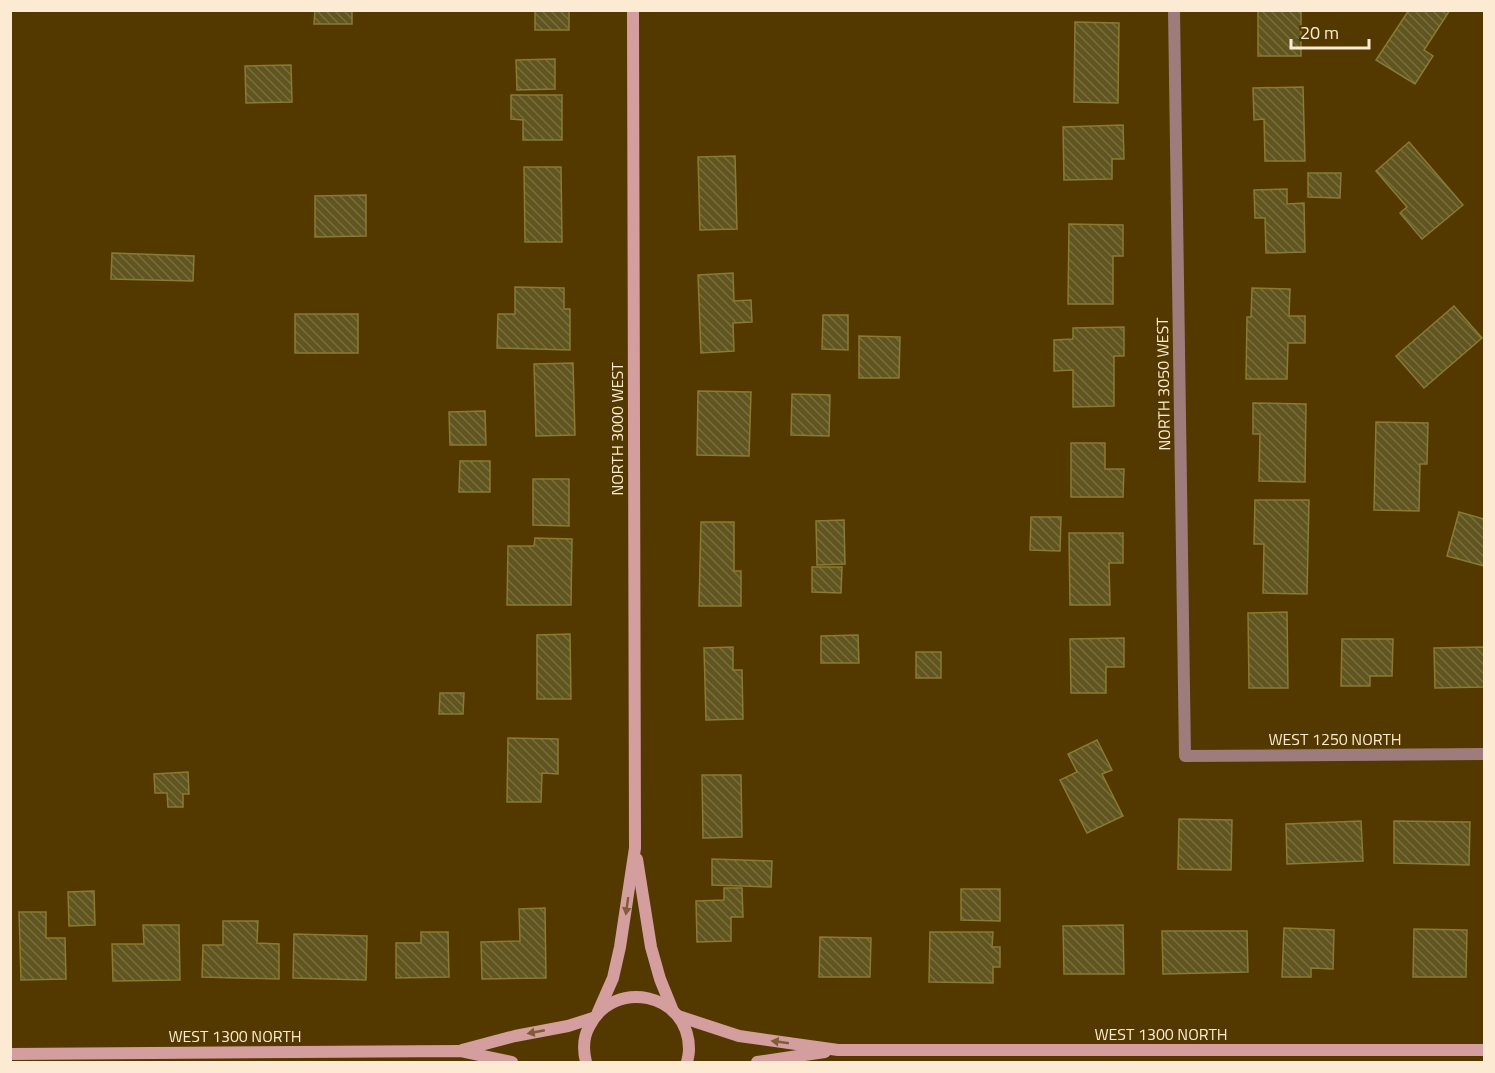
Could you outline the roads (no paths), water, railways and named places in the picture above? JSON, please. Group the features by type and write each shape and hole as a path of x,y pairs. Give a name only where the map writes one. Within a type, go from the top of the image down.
{"street":[{"name":"NORTH 3000 WEST","path":"586,1062 583,1053 585,1035 613,978 635,848 633,10"},
{"name":"NORTH 3050 WEST","path":"1174,10 1185,756"},
{"name":"WEST 1250 NORTH","path":"1185,756 1485,754"},
{"name":"NORTH 3000 WEST","path":"635,848 651,948 660,979 686,1032 689,1049 687,1062"},
{"name":"WEST 1300 NORTH","path":"460,1051 515,1036 568,1026 595,1015 612,1002 628,996 644,996 660,1002 676,1014 739,1035 838,1050"},
{"name":"WEST 1300 NORTH","path":"757,1062 838,1050 1485,1050"},
{"name":"WEST 1300 NORTH","path":"10,1054 460,1051 512,1062"}]}
